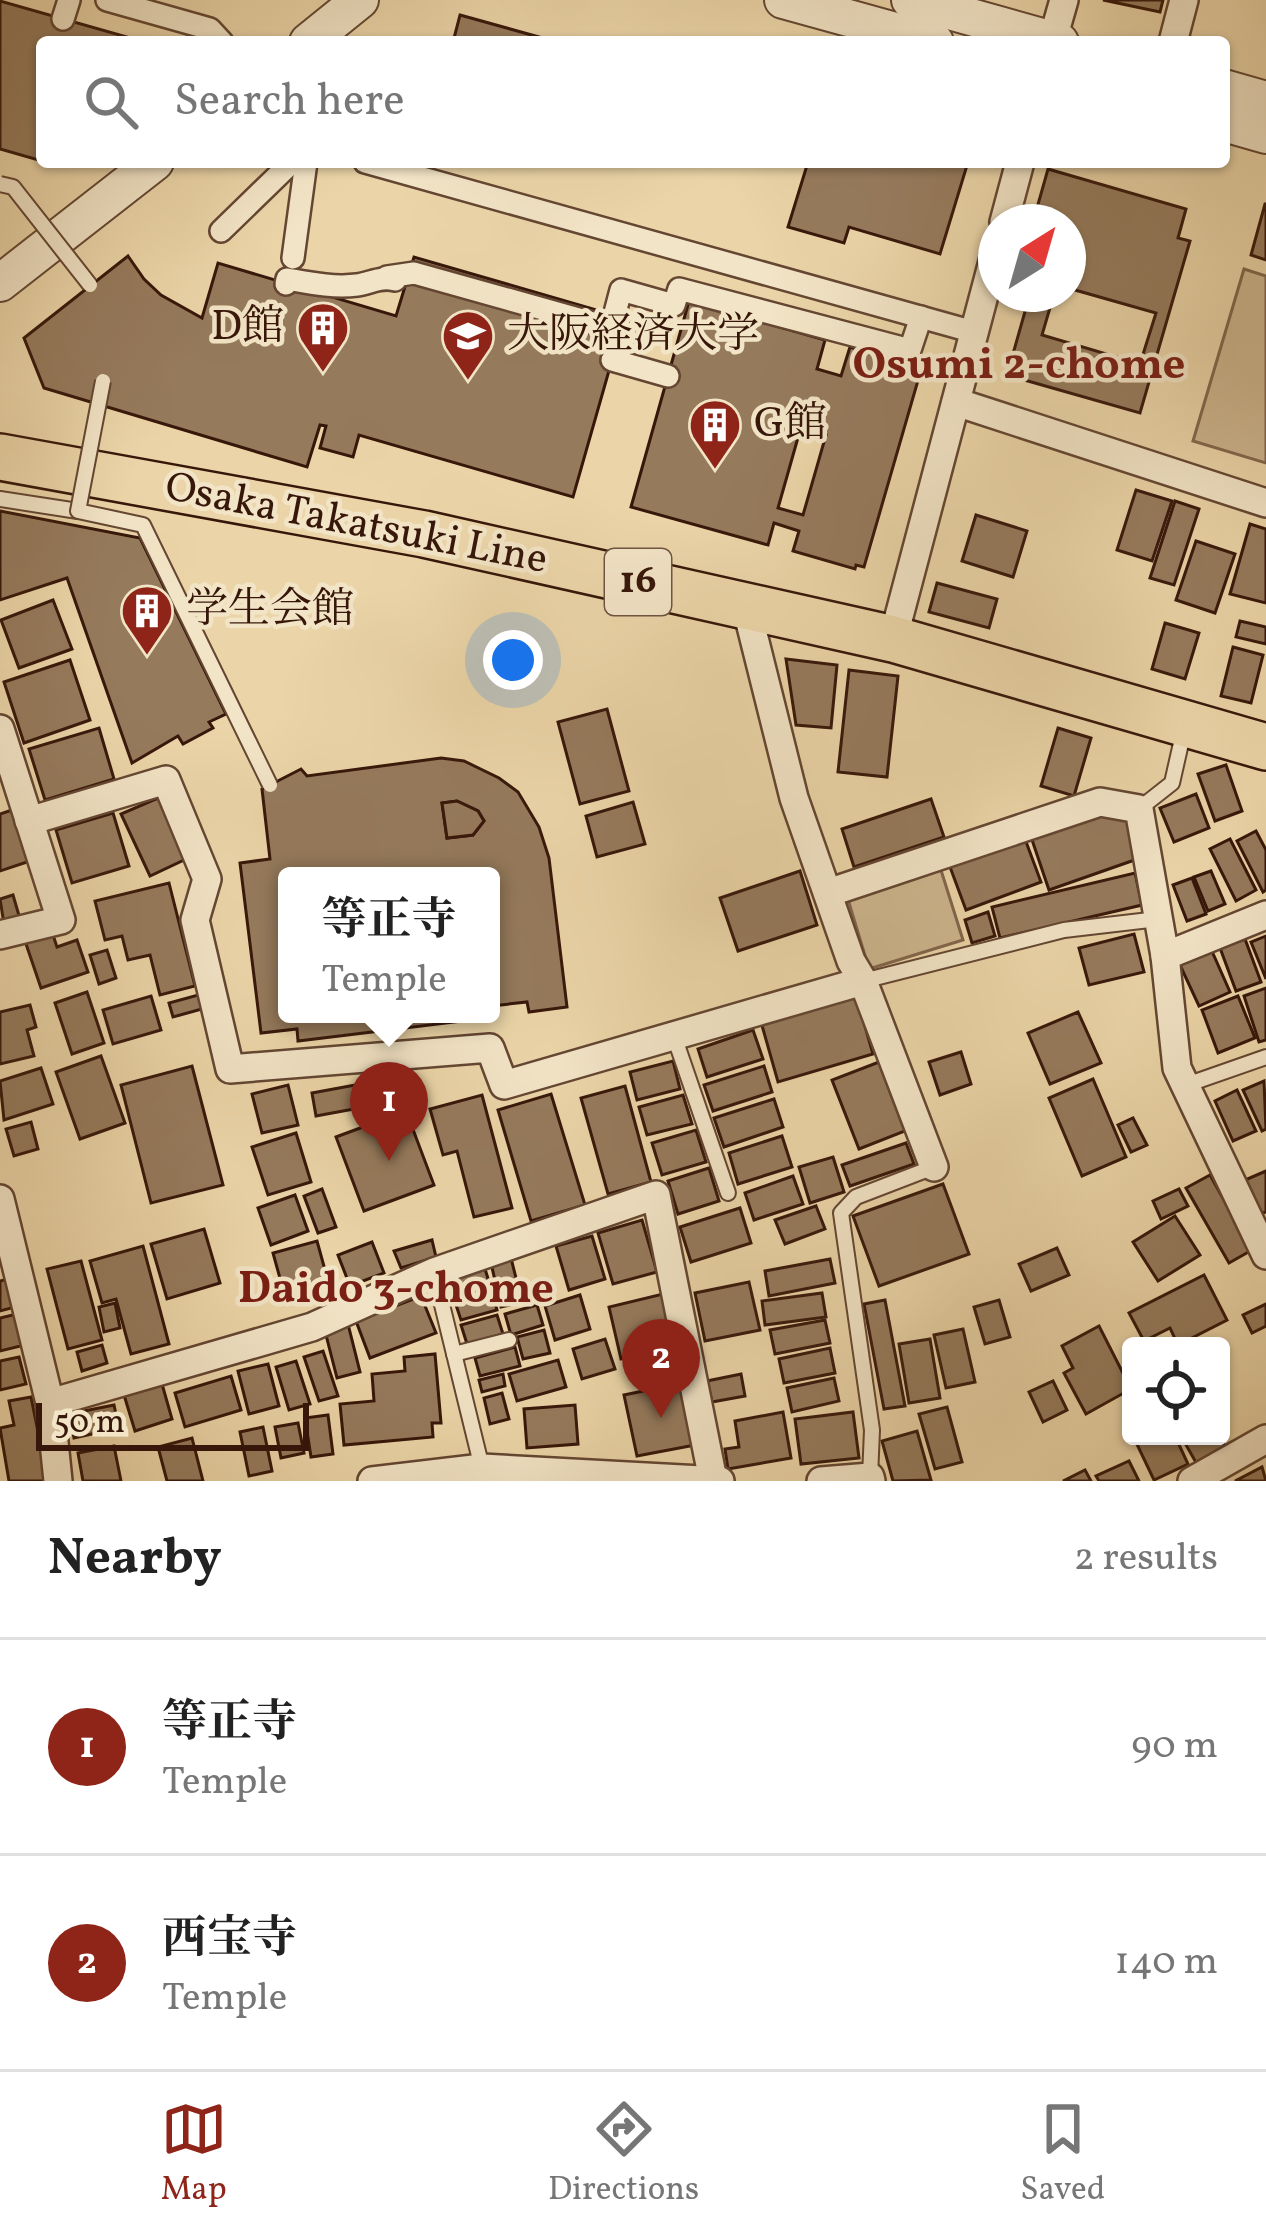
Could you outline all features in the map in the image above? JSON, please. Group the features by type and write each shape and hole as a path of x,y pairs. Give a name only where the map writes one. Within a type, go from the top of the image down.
{"main road":[{"name":"Osaka Takatsuki Line","path":"0,457 424,534 893,639 1266,747"}],"street":[{"path":"107,0 210,29 216,36"},
{"path":"315,36 360,0"},
{"path":"783,0 913,36"},
{"path":"910,0 1037,36"},
{"path":"1056,36 1064,0"},
{"path":"1175,36 1184,0"},
{"path":"1230,90 1266,100"},
{"path":"1230,125 1266,135"},
{"path":"0,283 147,168"},
{"path":"221,231 286,168"},
{"path":"293,258 305,168"},
{"path":"387,168 974,332"},
{"path":"1009,204 1018,168"},
{"path":"286,284 287,279 356,285 414,273 625,332 614,360 668,376"},
{"path":"611,328 621,290 674,305 679,289 884,350 910,350 921,317"},
{"path":"893,639 979,312"},
{"path":"956,403 1266,503"},
{"path":"746,606 794,798 851,962 934,1167"},
{"path":"0,729 61,920 0,935"},
{"path":"29,821 166,780 207,880 194,920 230,1069 490,1048 504,1085 862,981"},
{"path":"828,893 1100,802 1139,809 1165,956 1178,1068 1266,1255"},
{"path":"1165,956 1266,915"},
{"path":"50,1403 312,1327 434,1272 656,1195 716,1480 482,1468 372,1481"},
{"path":"0,1199 50,1403 58,1481"},
{"path":"1192,1481 1266,1439"},
{"path":"821,1481 870,1479"}],"lane":[{"path":"0,184 13,187 90,285"},
{"path":"78,511 103,381"},
{"path":"0,499 143,525 270,785"},
{"path":"1139,809 1172,783 1185,724"},
{"path":"862,981 1064,930 1159,919"},
{"path":"674,1036 728,1192"},
{"path":"1186,1085 1266,1057"},
{"path":"870,1479 870,1411 841,1214 856,1197 934,1167"},
{"path":"434,1272 482,1468"},
{"path":"454,1354 509,1340"}],"shaded area":[{"path":"1244,269 1266,276 1266,463 1193,441"},
{"path":"940,867 963,940 869,969 847,896"}],"building":[{"path":"1103,0 1163,0 1160,12"},
{"path":"0,1 123,36 36,36 36,159 0,149"},
{"path":"460,15 535,36 455,36"},
{"path":"806,168 966,168 940,254 849,227 844,243 788,227"},
{"path":"1048,169 1186,209 1178,238 1190,241 1140,413 1007,375 1025,312 1049,312 1042,335 1140,364 1156,313 1086,293 1086,204 1038,204"},
{"path":"1266,204 1266,260 1251,255"},
{"name":"D館","path":"128,256 161,295 202,318 218,263 396,316 414,257 624,318 573,497 359,435 353,457 320,448 326,426 320,425 307,467 44,388 24,338"},
{"name":"G館","path":"689,301 825,340 817,369 841,376 850,347 921,370 864,567 856,565 855,569 793,551 799,531 774,523 768,545 631,507","holes":["801,427 826,435 803,515 778,508"]},
{"path":"1136,490 1172,501 1152,561 1117,550"},
{"path":"1175,501 1199,509 1174,585 1150,578"},
{"name":"学生会館","path":"0,511 140,538 226,714 209,722 213,728 183,744 178,736 132,763 67,578 0,600"},
{"path":"976,515 1027,531 1013,577 962,561"},
{"path":"1250,524 1266,529 1266,603 1230,594"},
{"path":"1196,541 1235,554 1215,613 1176,600"},
{"path":"937,583 997,599 989,628 929,612"},
{"path":"53,600 72,649 19,668 1,620"},
{"path":"1240,621 1266,627 1266,644 1236,637"},
{"path":"1165,623 1199,633 1185,679 1152,669"},
{"path":"1233,647 1263,655 1251,703 1221,696"},
{"path":"786,659 837,665 831,728 796,725"},
{"path":"70,660 90,720 24,743 4,682"},
{"path":"849,670 898,676 887,777 838,772"},
{"path":"607,709 629,791 580,804 558,722"},
{"path":"99,728 114,779 45,800 29,749"},
{"path":"1058,728 1091,738 1074,796 1041,786"},
{"path":"441,758 464,761 518,792 539,827 549,858 567,1007 529,1012 527,1002 500,1005 500,867 278,867 278,1023 446,1023 298,1041 297,1029 261,1033 240,863 270,859 262,789 301,769 307,776","holes":["457,801 478,811 484,821 473,835 447,838 442,803"]},
{"path":"1226,765 1242,811 1215,821 1198,774"},
{"path":"1196,794 1209,828 1174,842 1160,808"},
{"path":"158,798 186,859 150,876 121,814"},
{"path":"931,799 944,837 854,867 842,829"},
{"path":"457,801 478,811 484,821 473,835 447,838 442,803"},
{"path":"633,802 645,844 597,857 586,816"},
{"path":"12,810 30,861 0,871 0,814"},
{"path":"1096,812 1129,817 1143,857 1049,890 1030,834"},
{"path":"113,813 129,866 72,883 56,830"},
{"path":"1256,831 1266,850 1263,892 1237,841"},
{"path":"1025,839 1041,882 966,910 950,867"},
{"path":"1230,839 1256,890 1236,901 1210,849"},
{"path":"800,871 817,925 738,951 720,898"},
{"path":"1211,871 1225,904 1208,911 1194,877"},
{"path":"1135,873 1142,905 1000,938 992,907"},
{"path":"1192,878 1206,914 1187,921 1173,885"},
{"path":"169,883 195,986 160,995 150,955 128,960 122,936 105,940 95,901"},
{"path":"13,895 20,919 4,924 0,899"},
{"path":"988,912 995,936 972,943 965,920"},
{"path":"52,932 57,947 77,940 88,972 41,988 25,941"},
{"path":"1134,934 1144,972 1089,985 1079,948"},
{"path":"1266,936 1266,979 1251,942"},
{"path":"1245,939 1261,982 1236,991 1220,948"},
{"path":"1211,949 1230,992 1199,1006 1179,963"},
{"path":"107,950 116,978 99,984 90,955"},
{"path":"1266,988 1266,1040 1259,1042 1244,996"},
{"path":"87,992 104,1043 72,1054 55,1003"},
{"path":"198,995 202,1009 173,1017 169,1003"},
{"path":"856,995 873,1054 778,1082 761,1022"},
{"path":"151,996 161,1030 113,1044 103,1010"},
{"path":"1238,996 1255,1038 1218,1053 1202,1010"},
{"path":"30,1005 36,1027 27,1030 34,1056 0,1064 0,1012"},
{"path":"1078,1012 1101,1063 1050,1084 1028,1033"},
{"path":"753,1030 763,1059 707,1077 698,1049"},
{"path":"961,1052 971,1084 940,1095 929,1062"},
{"path":"101,1056 125,1123 80,1139 56,1072"},
{"path":"673,1061 680,1089 637,1100 630,1072"},
{"path":"879,1062 905,1131 859,1149 832,1080"},
{"path":"192,1066 223,1185 151,1203 121,1085"},
{"path":"764,1066 772,1092 713,1111 704,1085"},
{"path":"41,1068 53,1104 4,1120 0,1081"},
{"path":"1093,1079 1126,1157 1082,1176 1049,1098"},
{"path":"1264,1081 1266,1129 1262,1131 1243,1090"},
{"path":"366,1083 370,1106 316,1116 312,1093"},
{"path":"288,1085 298,1125 262,1133 252,1094"},
{"path":"625,1086 651,1182 608,1194 581,1098"},
{"path":"1237,1090 1256,1131 1233,1141 1215,1101"},
{"path":"551,1094 585,1205 531,1221 498,1110"},
{"path":"482,1095 512,1208 474,1217 457,1151 443,1155 430,1109"},
{"path":"683,1095 692,1124 647,1135 639,1107"},
{"path":"774,1099 783,1127 724,1147 714,1118"},
{"path":"406,1111 434,1185 364,1211 336,1137"},
{"path":"1133,1118 1147,1145 1131,1152 1118,1125"},
{"path":"31,1122 38,1149 14,1156 6,1129"},
{"path":"696,1130 706,1162 662,1175 652,1143"},
{"path":"296,1133 311,1182 268,1195 252,1147"},
{"path":"782,1136 792,1167 738,1184 729,1153"},
{"path":"906,1143 914,1164 850,1186 842,1165"},
{"path":"833,1157 844,1192 810,1203 799,1167"},
{"path":"709,1168 719,1201 678,1214 668,1181"},
{"path":"1266,1171 1266,1212 1260,1214 1245,1180"},
{"path":"1210,1175 1252,1250 1229,1263 1186,1188"},
{"path":"793,1176 803,1204 754,1220 745,1193"},
{"path":"943,1184 969,1254 879,1286 853,1216"},
{"path":"322,1189 336,1227 318,1233 304,1196"},
{"path":"1179,1189 1188,1206 1161,1219 1153,1201"},
{"path":"295,1195 308,1231 271,1245 258,1208"},
{"path":"816,1206 825,1229 785,1244 775,1220"},
{"path":"740,1208 751,1243 691,1262 680,1227"},
{"path":"1175,1216 1200,1255 1158,1281 1133,1242"},
{"path":"642,1220 657,1272 613,1284 598,1233"},
{"path":"204,1229 220,1283 167,1299 151,1244"},
{"path":"592,1236 605,1279 569,1290 556,1246"},
{"path":"432,1240 436,1257 401,1268 394,1251"},
{"path":"317,1241 330,1288 286,1300 273,1253"},
{"path":"372,1242 384,1273 350,1286 338,1255"},
{"path":"143,1246 169,1344 131,1354 116,1299 102,1303 90,1261"},
{"path":"1057,1248 1069,1275 1031,1291 1019,1264"},
{"path":"511,1258 522,1302 501,1307 491,1263"},
{"path":"830,1259 835,1283 769,1296 765,1271"},
{"path":"81,1261 102,1340 68,1349 47,1269"},
{"path":"485,1269 491,1288 453,1299 447,1280"},
{"path":"1204,1275 1227,1320 1194,1337 1174,1337 1170,1328 1142,1337 1129,1313"},
{"path":"8,1279 15,1307 0,1311 0,1281"},
{"path":"749,1282 760,1330 705,1341 695,1293"},
{"path":"492,1292 497,1310 461,1320 455,1302"},
{"path":"822,1293 826,1317 765,1325 762,1301"},
{"path":"663,1294 675,1346 621,1359 609,1307"},
{"path":"580,1295 590,1329 555,1340 545,1306"},
{"path":"421,1296 436,1333 370,1358 356,1321"},
{"path":"885,1300 905,1406 884,1409 864,1304"},
{"path":"999,1300 1010,1337 985,1344 974,1307"},
{"path":"115,1303 120,1328 104,1332 99,1307"},
{"path":"1266,1304 1266,1326 1252,1333 1243,1315"},
{"path":"537,1305 543,1325 511,1335 505,1314"},
{"path":"21,1313 29,1344 0,1351 0,1318"},
{"path":"497,1315 503,1334 467,1344 461,1325"},
{"path":"825,1320 830,1343 775,1354 770,1330"},
{"path":"348,1324 360,1372 337,1378 325,1331"},
{"path":"1099,1326 1122,1371 1122,1394 1086,1414 1064,1373 1073,1368 1062,1346"},
{"path":"963,1329 975,1382 946,1388 934,1335"},
{"path":"544,1330 550,1353 523,1359 517,1337"},
{"path":"605,1339 615,1369 582,1379 573,1349"},
{"path":"930,1339 940,1398 909,1403 899,1344"},
{"path":"102,1345 107,1363 82,1371 77,1352"},
{"path":"515,1347 520,1366 480,1376 475,1358"},
{"path":"830,1348 835,1373 784,1383 779,1359"},
{"path":"323,1351 338,1396 319,1401 304,1357"},
{"path":"435,1354 441,1423 432,1423 433,1437 344,1445 340,1404 374,1401 372,1374 405,1371 404,1357"},
{"path":"19,1357 26,1384 0,1390 0,1361"},
{"path":"558,1360 566,1387 517,1401 509,1374"},
{"path":"296,1361 310,1404 289,1410 276,1367"},
{"path":"268,1364 279,1406 249,1414 238,1371"},
{"path":"503,1374 505,1386 482,1392 479,1380"},
{"path":"741,1374 745,1396 712,1402 707,1381"},
{"path":"231,1376 241,1410 185,1427 175,1393"},
{"path":"834,1378 839,1401 792,1412 787,1388"},
{"path":"1053,1381 1067,1410 1043,1422 1029,1392"},
{"path":"682,1383 695,1445 637,1456 624,1395"},
{"path":"162,1384 172,1419 135,1431 124,1395"},
{"path":"502,1393 509,1419 490,1424 484,1398"},
{"path":"31,1397 48,1481 9,1481 0,1428 14,1425 9,1401"},
{"path":"114,1405 119,1428 74,1438 69,1414"},
{"path":"575,1405 578,1444 527,1448 524,1409"},
{"path":"947,1407 962,1462 935,1469 919,1414"},
{"path":"783,1412 791,1458 728,1469 725,1449 739,1447 735,1421"},
{"path":"853,1412 859,1458 801,1464 795,1419"},
{"path":"328,1415 333,1454 311,1457 305,1418"},
{"path":"298,1423 304,1453 281,1458 275,1427"},
{"path":"263,1427 272,1471 249,1476 240,1432"},
{"path":"917,1431 931,1480 893,1481 882,1441"},
{"path":"192,1438 203,1481 167,1481 158,1447"},
{"path":"1137,1445 1179,1445 1188,1464 1154,1480"},
{"path":"1186,1445 1224,1445 1227,1450 1198,1466"},
{"path":"114,1446 121,1481 83,1481 78,1453"},
{"path":"1129,1461 1139,1481 1099,1481 1096,1476"},
{"path":"1262,1467 1266,1481 1235,1481"},
{"path":"1085,1470 1091,1481 1063,1481"}],"place":[{"name":"D館","path":"323,374"},
{"name":"大阪経済大学","path":"468,382"},
{"name":"G館","path":"715,471"},
{"name":"学生会館","path":"147,657"},
{"name":"等正寺","path":"389,1161"},
{"name":"西宝寺","path":"661,1418"}],"district":[{"name":"Osumi 2-chome","path":"1019,366"},
{"name":"Daido 3-chome","path":"396,1290"}]}
